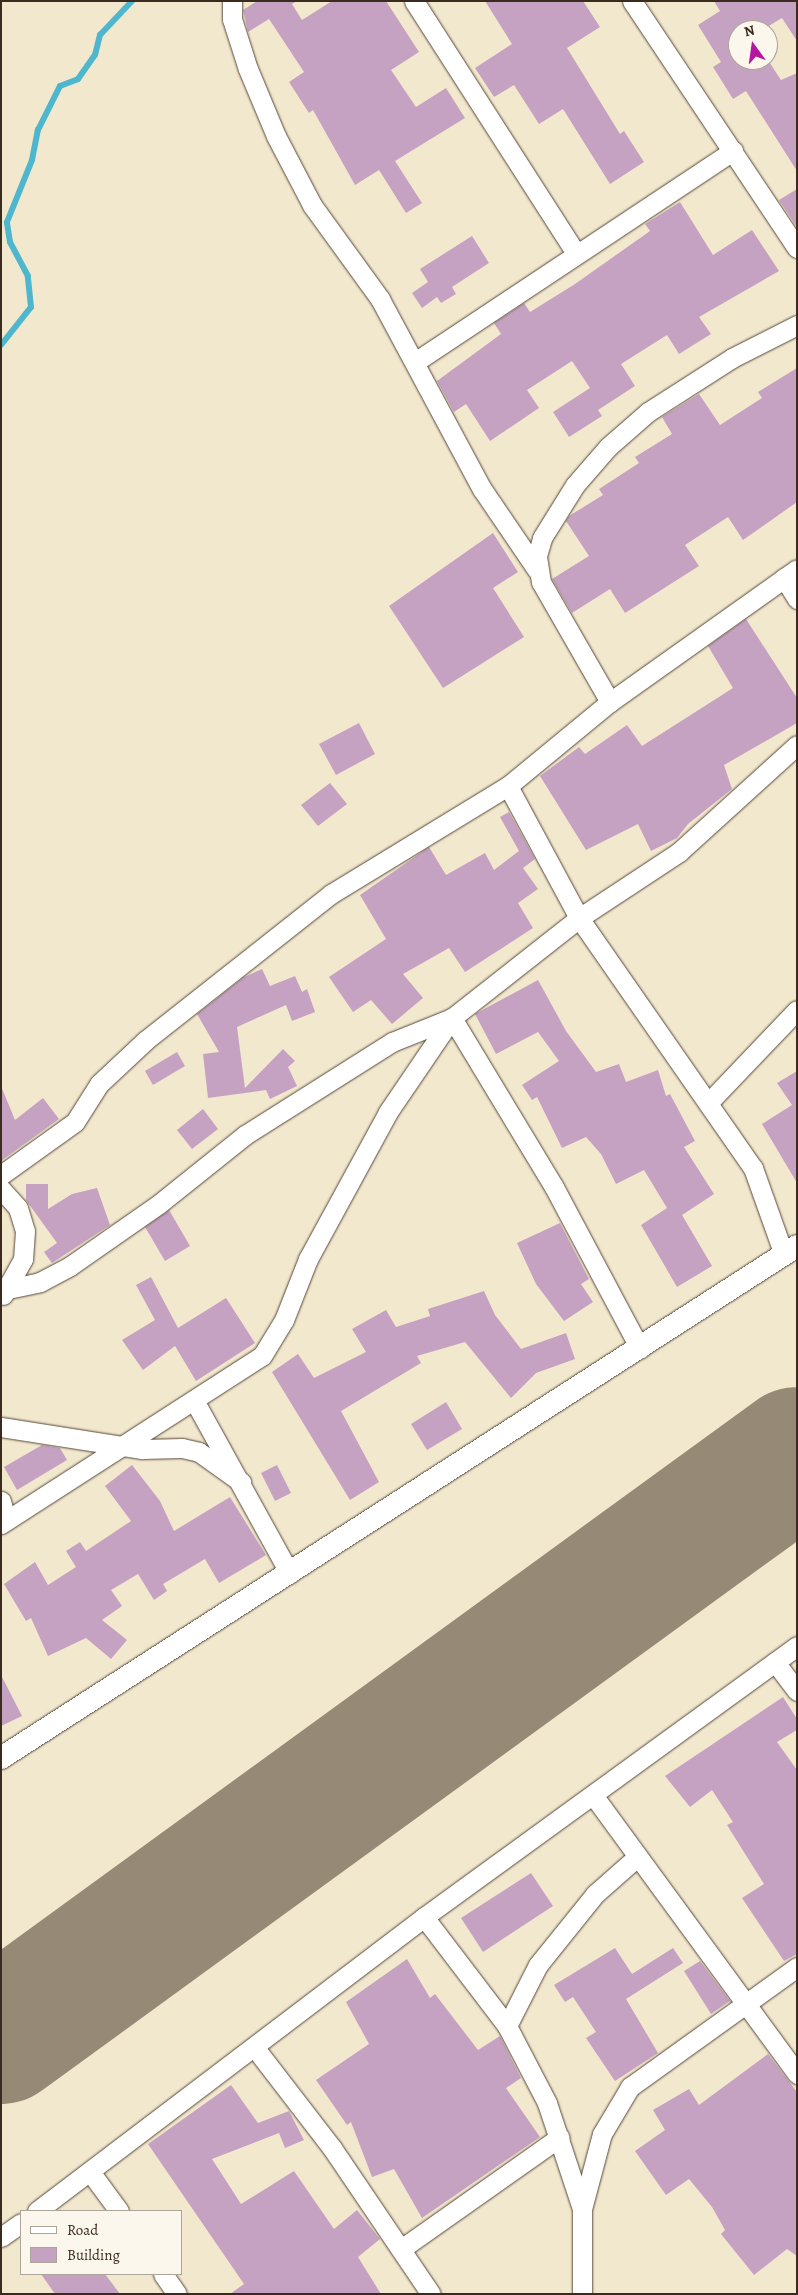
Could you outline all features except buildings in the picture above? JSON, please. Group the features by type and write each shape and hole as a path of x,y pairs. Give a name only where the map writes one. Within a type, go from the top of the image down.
{"street":[{"path":"232,1 232,19 248,69 276,136 312,205 380,299 482,489 537,570 610,702"},
{"path":"414,1 575,252"},
{"path":"632,1 797,248"},
{"path":"415,362 575,252 733,151"},
{"path":"537,570 537,556 552,518 608,448 690,383 797,325"},
{"path":"1,1175 75,1122 99,1084 146,1040 331,894 508,786 610,702 790,574 797,599"},
{"path":"4,1293 40,1282 70,1266 159,1204 245,1135 392,1042 452,1018 579,918 679,852 797,745"},
{"path":"1,1758 640,1349 790,1250 753,1168 709,1102 579,918 508,786"},
{"path":"709,1102 797,1010"},
{"path":"452,1018 554,1187 640,1349"},
{"path":"1,1502 4,1522 118,1444 195,1402 262,1356 273,1342 308,1258 388,1112 452,1018"},
{"path":"1,1189 18,1208 25,1231 23,1259 4,1293"},
{"path":"195,1402 241,1482 290,1574"},
{"path":"1,1427 118,1444 199,1452 241,1482"},
{"path":"39,2210 255,2048 424,1916 797,1646"},
{"path":"775,1662 797,1691"},
{"path":"593,1795 636,1858 797,2074"},
{"path":"507,2026 538,1965 595,1894 636,1858"},
{"path":"424,1916 507,2026 547,2103 560,2137 582,2209"},
{"path":"582,2294 582,2209 602,2134 630,2087 746,2006 797,1967"},
{"path":"255,2048 332,2148 431,2294"},
{"path":"401,2249 560,2137"},
{"path":"91,2172 118,2210"},
{"path":"1,2238 20,2224"},
{"path":"164,2275 177,2294"}],"waterway":[{"path":"1,345 31,307 28,276 10,242 7,222 32,160 38,130 60,86 78,79 95,55 100,35 132,1"}],"runway":[{"path":"1,2035 797,1456"}]}
